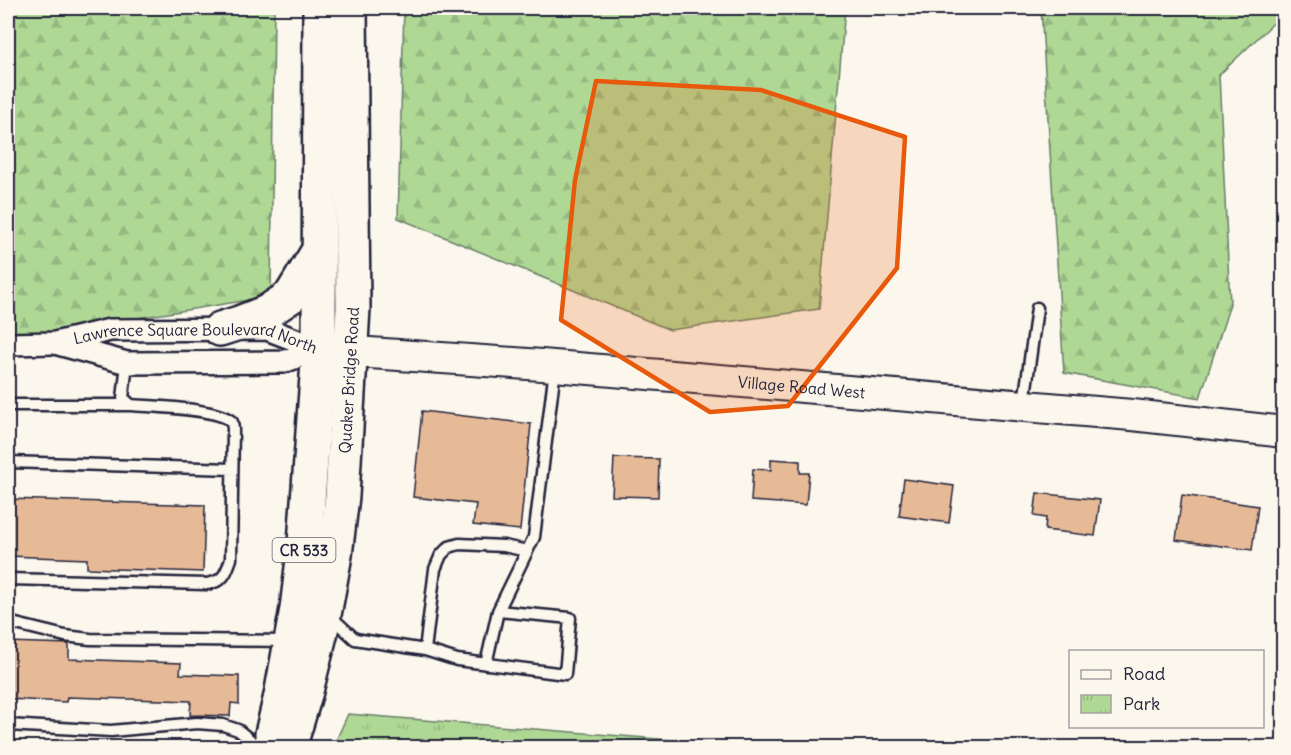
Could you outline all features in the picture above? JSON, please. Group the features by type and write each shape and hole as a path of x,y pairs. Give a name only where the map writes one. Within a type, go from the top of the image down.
{"main road":[{"name":"Quaker Bridge Road","path":"269,747 297,609 305,543 319,349 320,8"},
{"name":"Quaker Bridge Road","path":"289,747 306,691 325,610 342,496 353,308 350,8"},
{"path":"220,329 267,312 291,296 320,249"},
{"name":"Village Road West","path":"319,349 1132,415 1284,432"}],"street":[{"name":"Lawrence Square Boulevard North","path":"8,344 54,343 110,330 267,329 319,349"},
{"name":"Lawrence Square Boulevard North","path":"54,343 127,363 283,362 319,349"}],"lane":[{"path":"1024,406 1037,308"},
{"path":"127,363 127,402"},
{"path":"486,664 498,611 534,537 555,367"},
{"path":"8,405 127,402 208,412 230,420 233,429 231,559 224,576 214,583 8,579"},
{"path":"8,462 232,469"},
{"path":"425,650 435,568 441,555 449,547 459,544 504,546 527,551"},
{"path":"325,610 355,639 425,650 458,660 565,674 570,618 498,611"},
{"path":"8,622 65,636 90,639 291,641"},
{"path":"8,725 111,731 197,723 223,725 238,730 260,747"}],"highlighted area":[{"path":"596,81 761,90 905,137 897,268 788,406 710,412 561,320 575,180"}],"green space":[{"path":"8,8 274,8 271,295 13,338 8,318"},
{"path":"404,8 845,8 819,309 670,330 398,218"},
{"path":"1041,8 1283,8 1283,14 1219,75 1230,304 1200,398 1064,373"},
{"path":"348,714 758,747 333,747"}],"building":[{"path":"422,411 531,424 520,530 473,525 476,504 413,497"},
{"path":"614,458 659,459 658,497 612,496"},
{"path":"771,459 800,461 800,473 809,473 806,505 751,501 753,469 771,470"},
{"path":"904,479 954,486 949,523 899,516"},
{"path":"1037,493 1100,500 1095,536 1045,530 1046,518 1034,516"},
{"path":"1182,495 1258,506 1252,550 1176,540"},
{"path":"8,499 205,505 203,572 87,568 87,559 8,556"},
{"path":"8,642 69,644 69,659 181,663 180,674 239,676 239,704 231,703 230,716 190,715 191,701 67,697 66,702 8,699"}]}
